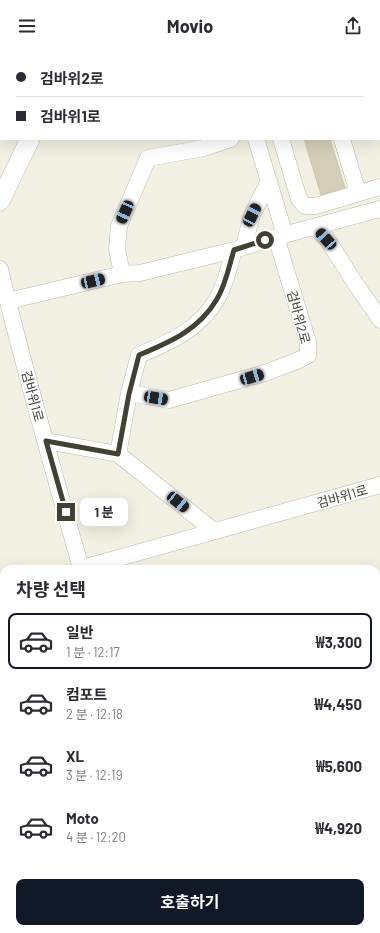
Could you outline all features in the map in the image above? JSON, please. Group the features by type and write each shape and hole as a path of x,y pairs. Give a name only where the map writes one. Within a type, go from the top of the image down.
{"street":[{"path":"0,201 30,140"},
{"path":"122,274 117,249 119,226 148,158 204,148 228,140"},
{"name":"검바위2로","path":"129,394 170,400 265,373 308,355 308,342 269,182 256,140"},
{"path":"281,140 299,199 305,206 315,206 380,187"},
{"path":"342,140 358,193"},
{"path":"118,454 129,394 139,355 171,341 186,332 208,312 218,298 252,215 269,182"},
{"path":"8,301 122,274 140,273 239,248 380,209"},
{"path":"315,227 326,239 380,320"},
{"name":"검바위1로","path":"0,270 79,565"},
{"path":"46,441 118,454 214,531"},
{"name":"검바위1로","path":"94,565 379,483"}],"building":[{"path":"304,140 330,140 345,188 321,195"}],"route":[{"path":"66,512 46,441 118,454 129,394 139,355 171,341 195,325 208,312 218,298 226,278 234,250 265,240"}]}
